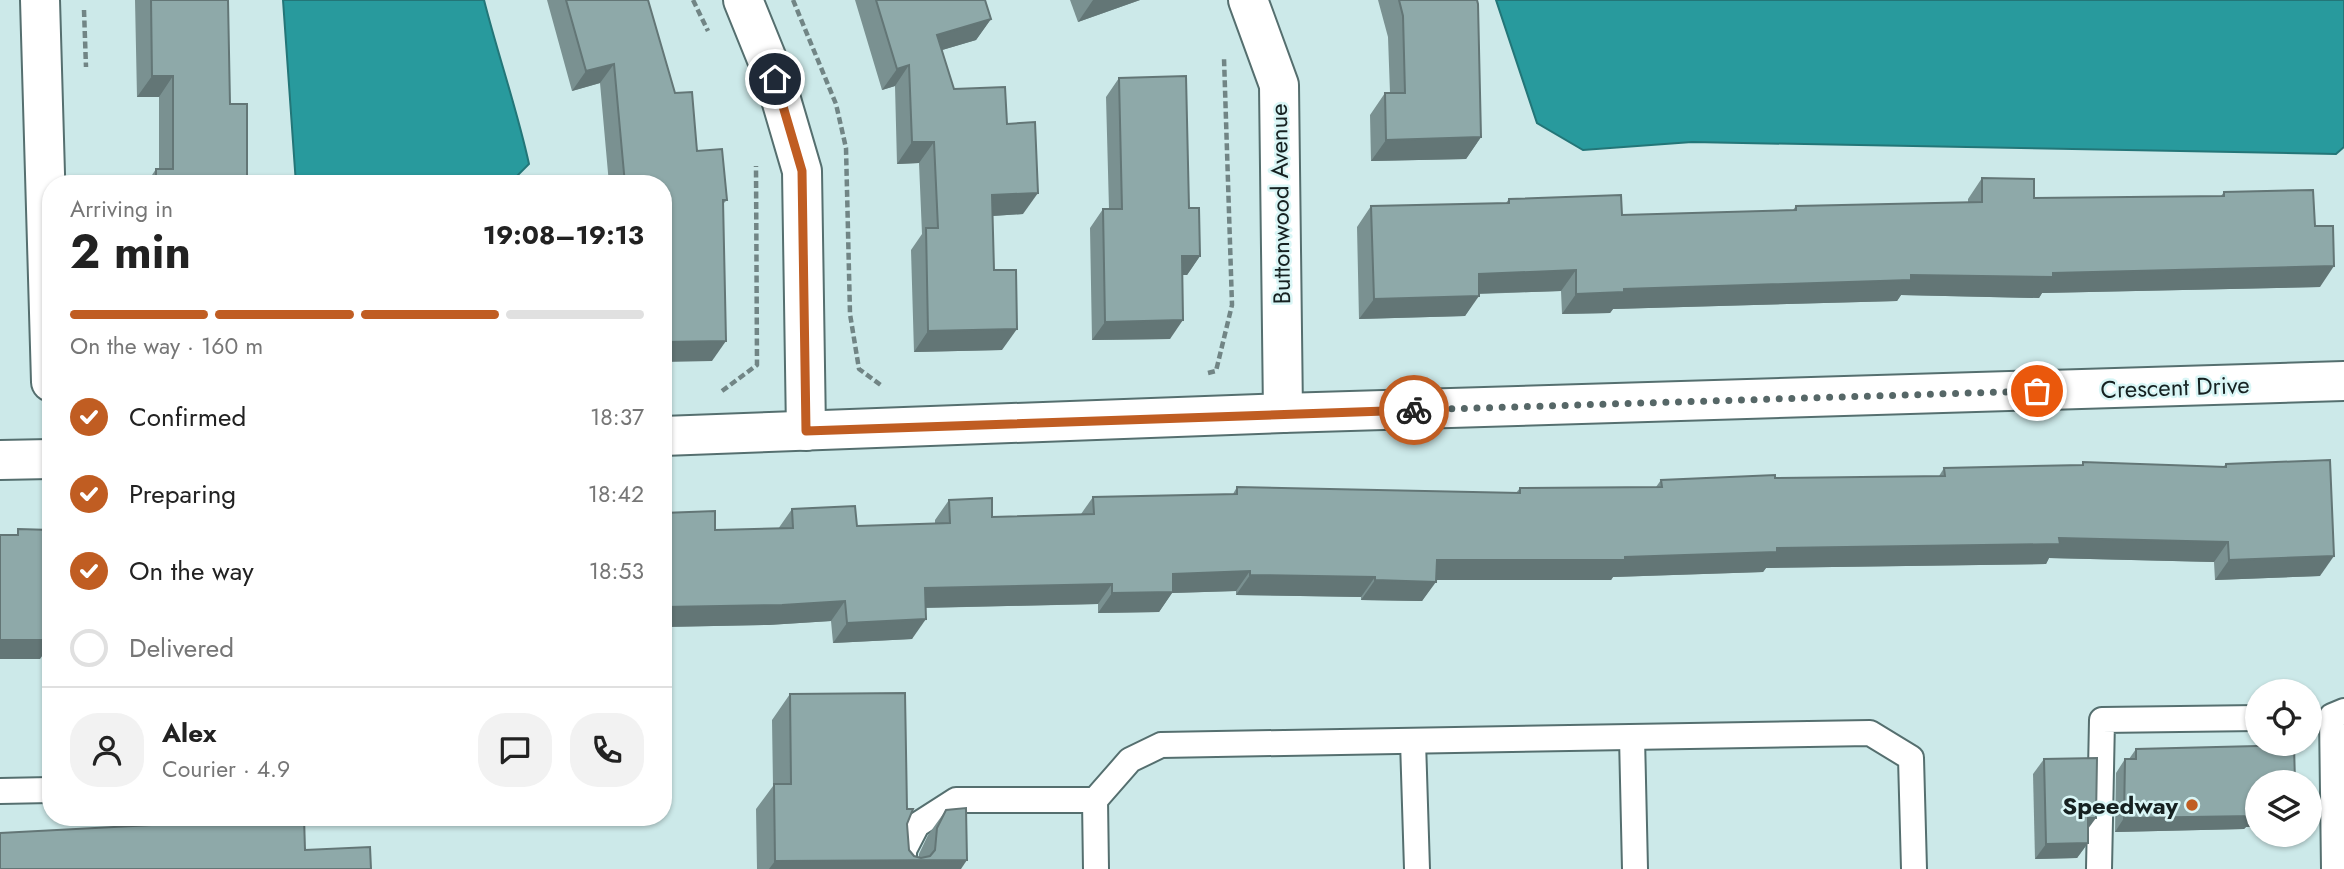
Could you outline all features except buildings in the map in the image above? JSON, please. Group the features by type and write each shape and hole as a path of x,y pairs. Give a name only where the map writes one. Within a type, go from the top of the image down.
{"street":[{"path":"40,0 45,175"},
{"path":"743,0 775,79 802,171 806,431"},
{"name":"Buttonwood Avenue","path":"1248,0 1279,85 1283,414"},
{"name":"Crescent Drive","path":"672,436 2344,382"},
{"path":"0,460 42,459"}],"lane":[{"path":"2329,715 2334,869"},
{"path":"2099,869 2102,720 2245,718"},
{"path":"1096,869 1095,800 1129,760 1161,745 1870,733 1911,758 1914,869"},
{"path":"1632,737 1635,869"},
{"path":"1413,741 1417,869"},
{"path":"0,792 42,790"},
{"path":"904,869 904,850 917,825 956,800 1095,800"}],"path":[{"path":"694,0 710,35"},
{"path":"793,0 836,104 846,148 850,314 859,369 885,388"},
{"path":"1204,373 1216,371 1232,305 1223,57"},
{"path":"710,393 721,392 757,365 756,164"}],"water":[{"path":"283,0 484,0 529,164 518,175 295,175"},
{"path":"1496,0 2344,0 2344,147 2336,154 1692,142 1583,150 1537,123"}],"way so far":[{"path":"1414,410 2037,391"}],"place":[{"name":"Speedway","path":"2192,805"}],"route":[{"path":"775,79 802,171 806,431 1414,410"}]}
